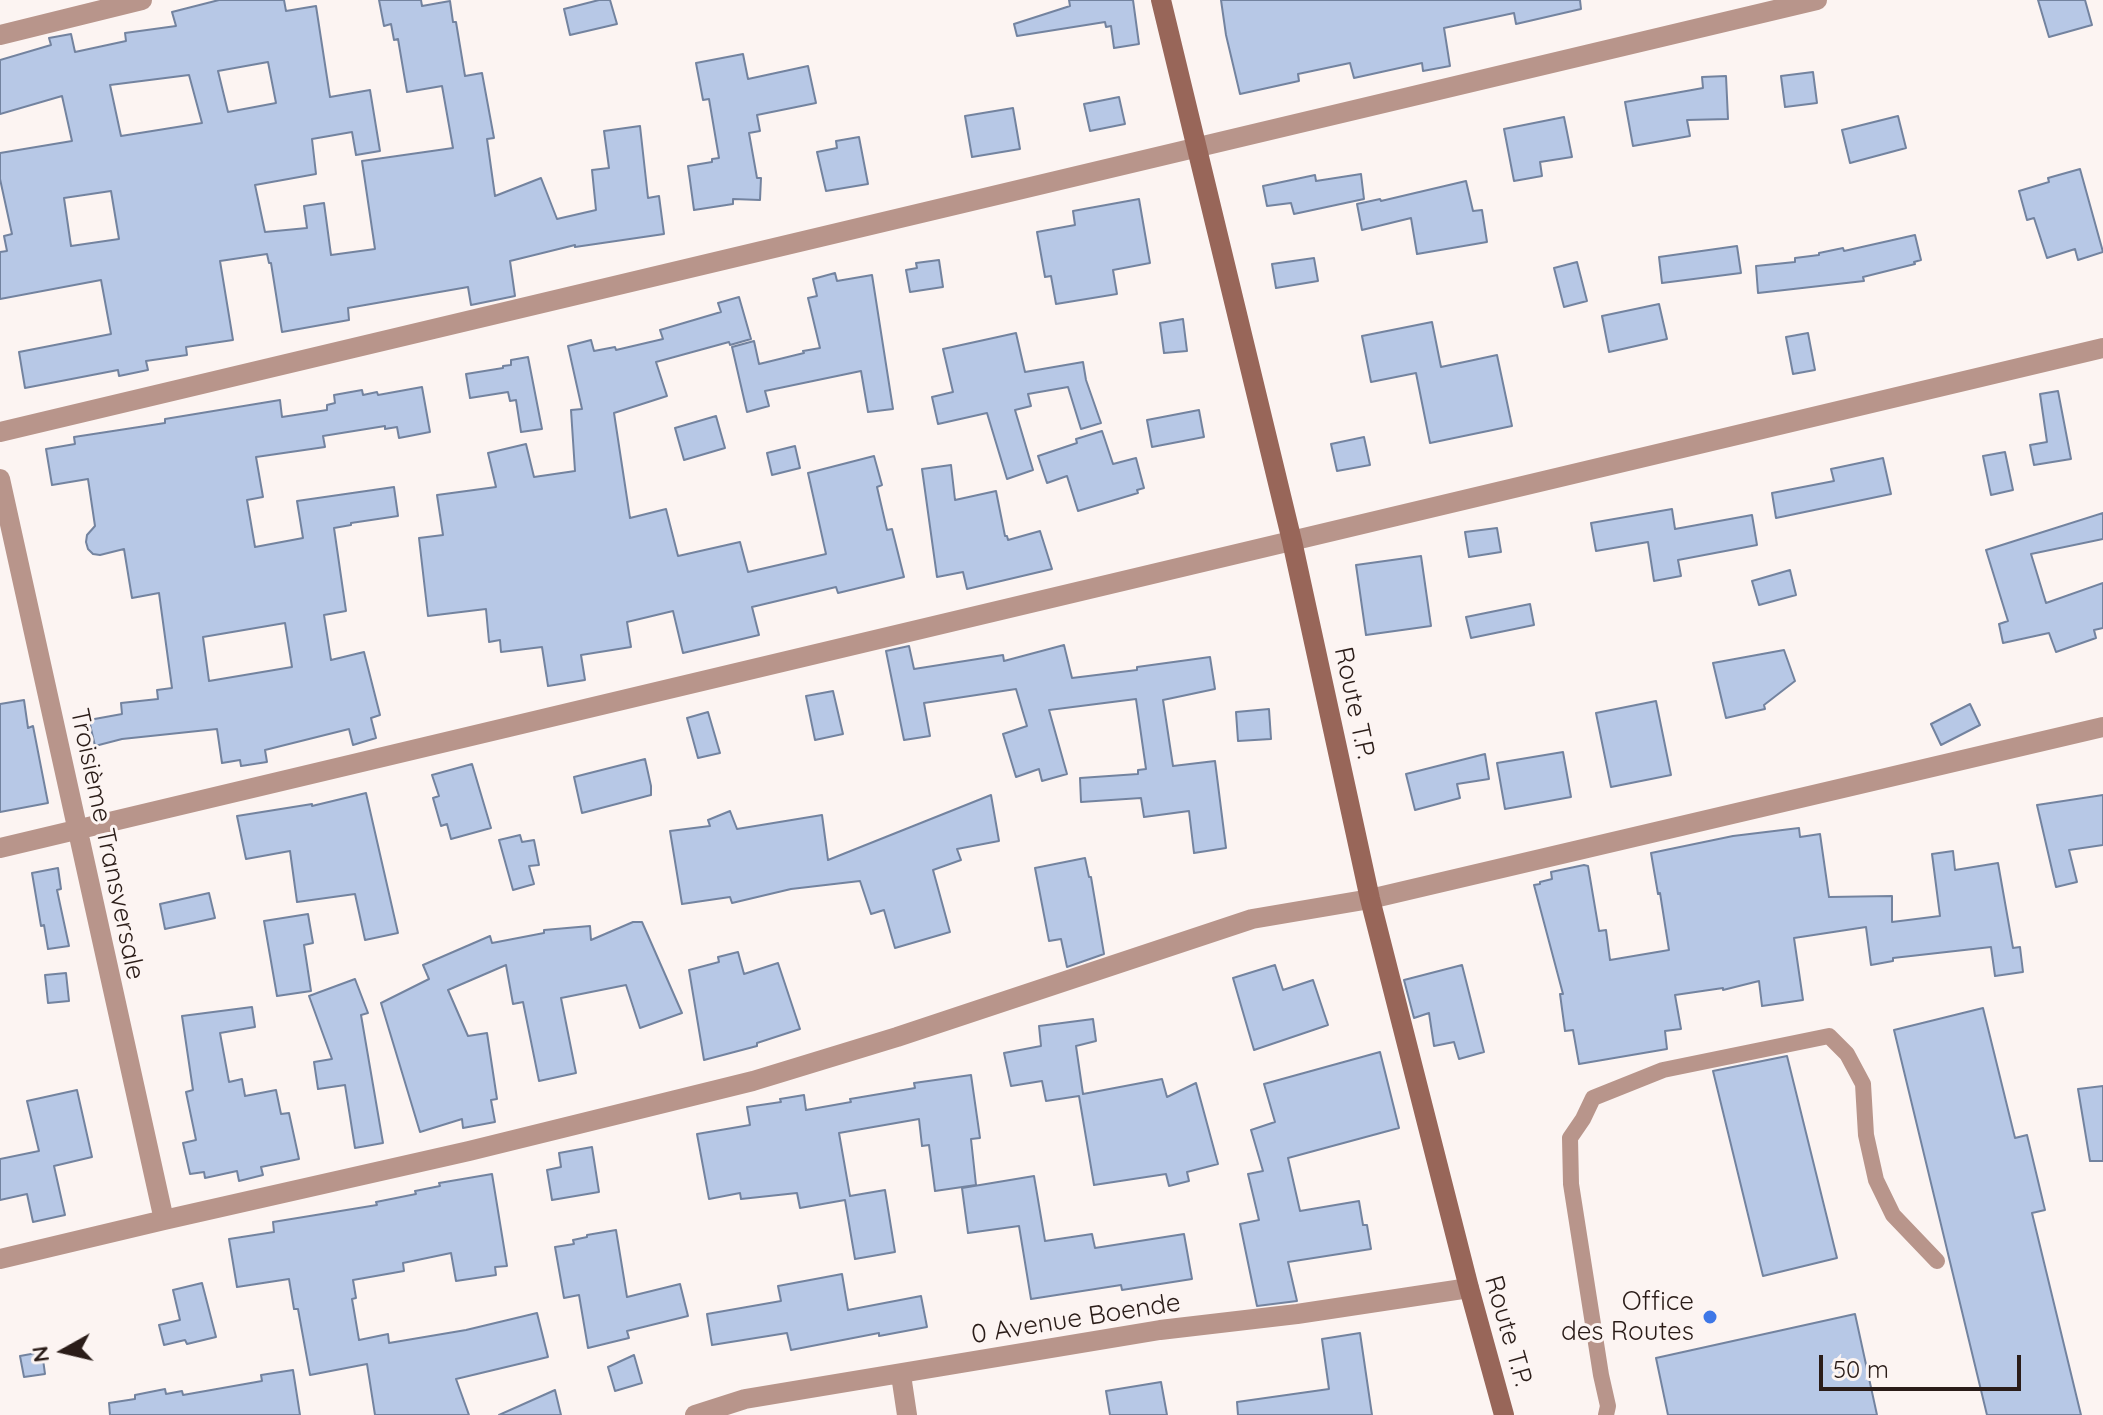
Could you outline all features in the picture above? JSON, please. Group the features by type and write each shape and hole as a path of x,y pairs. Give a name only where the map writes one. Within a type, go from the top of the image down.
{"street":[{"path":"0,35 142,0"},
{"name":"Route T.P.","path":"1161,0 1292,541 1370,899 1504,1415"},
{"path":"0,432 1817,0"},
{"path":"0,848 2103,348"},
{"name":"Troisième Transversale","path":"0,479 164,1220"},
{"path":"0,1259 469,1151 753,1081 897,1037 1252,919 1370,899 2103,727"},
{"name":"0 Avenue Boende","path":"695,1415 745,1399 1160,1330 1297,1314 1469,1288"},
{"path":"901,1375 907,1415"}],"lane":[{"path":"1606,1415 1608,1406 1571,1184 1570,1138 1593,1098 1663,1070 1829,1036 1847,1054 1863,1084 1866,1135 1881,1191 1893,1215 1937,1261"}],"building":[{"path":"219,0 284,0 286,11 316,6 330,97 370,90 380,151 356,155 352,132 312,139 316,174 255,185 265,232 307,228 304,206 324,203 331,255 375,249 362,161 453,148 442,86 407,92 398,39 394,40 391,24 384,26 379,0 421,0 422,6 450,1 465,76 482,73 494,138 487,139 495,196 541,178 557,219 596,210 592,170 609,168 604,131 640,126 648,198 659,196 664,234 575,245 510,261 515,296 471,305 468,287 348,308 349,320 282,332 267,254 220,261 233,340 186,347 187,355 146,361 148,370 119,376 118,370 25,388 19,352 111,334 101,280 0,299 0,252 7,251 4,236 12,234 0,179 0,153 72,141 62,96 0,114 0,60 51,45 49,38 71,34 75,52 126,41 125,33 176,26 172,12","holes":["268,62 276,103 228,112 218,71","189,75 202,123 121,136 110,85","111,191 119,239 71,246 64,198"]},
{"path":"610,0 617,24 570,35 564,9"},
{"path":"1069,0 1133,0 1139,44 1114,48 1111,26 1106,27 1105,22 1017,36 1014,24 1070,6"},
{"path":"1221,0 1580,0 1581,9 1516,24 1514,13 1444,28 1450,66 1423,71 1422,63 1354,78 1350,63 1298,74 1299,81 1240,94"},
{"path":"2038,0 2085,0 2092,25 2049,37"},
{"path":"743,54 748,79 808,66 816,103 757,115 760,131 749,133 757,178 761,178 760,200 733,199 733,204 694,210 688,166 719,158 709,99 703,100 696,63"},
{"path":"1813,72 1817,103 1785,107 1781,76"},
{"path":"1726,76 1728,119 1687,120 1690,136 1633,146 1625,102 1703,88 1702,77"},
{"path":"1119,97 1125,124 1090,131 1084,104"},
{"path":"1013,108 1020,149 972,157 965,116"},
{"path":"1898,116 1906,148 1850,163 1842,130"},
{"path":"1564,117 1572,157 1540,162 1542,176 1514,181 1504,129"},
{"path":"859,137 868,184 826,191 817,152 837,148 836,141"},
{"path":"2080,169 2103,252 2078,260 2075,249 2047,258 2034,218 2027,220 2019,191"},
{"path":"1361,174 1364,199 1294,214 1291,203 1267,206 1263,186 1315,175 1316,181"},
{"path":"1466,181 1473,211 1482,210 1487,242 1417,254 1411,218 1362,230 1357,204"},
{"path":"1139,199 1150,263 1113,270 1117,294 1056,304 1051,276 1045,277 1037,232 1075,225 1073,211"},
{"path":"1915,235 1921,260 1915,264 1863,277 1864,281 1758,293 1756,266 1795,262 1795,258"},
{"path":"1737,246 1741,273 1662,283 1659,257"},
{"path":"1314,258 1318,281 1276,288 1272,264"},
{"path":"939,260 943,287 910,292 906,270 917,268 916,263"},
{"path":"1577,262 1587,301 1564,307 1554,268"},
{"path":"835,273 837,281 872,275 893,409 868,412 861,371 765,391 769,406 747,412 732,347 754,341 759,364 820,348 808,298 817,296 813,279"},
{"path":"739,297 751,339 656,362 667,396 614,413 630,518 666,509 678,556 740,542 748,572 826,554 808,473 874,456 882,485 877,487 887,530 892,529 904,577 838,593 836,587 752,607 759,635 683,653 673,611 627,622 631,647 581,655 585,680 548,686 542,647 501,652 500,640 489,642 486,609 428,616 419,538 443,535 437,495 496,487 488,453 526,444 534,477 575,471 571,410 582,409 568,346 591,340 594,351 615,347 616,350 663,339 660,330 721,312 718,303"},
{"path":"1659,304 1667,339 1609,352 1602,316"},
{"path":"1183,319 1187,351 1164,353 1160,323"},
{"path":"1432,322 1441,367 1497,355 1512,426 1430,443 1416,373 1371,382 1362,336"},
{"path":"1016,333 1025,372 1083,362 1101,423 1081,429 1068,387 1028,394 1031,406 1015,410 1033,470 1007,479 987,413 938,424 932,397 953,392 943,349"},
{"path":"1808,333 1815,370 1793,374 1786,337"},
{"path":"528,357 542,429 521,432 516,400 510,401 508,392 470,398 466,374 503,368 511,365 511,360"},
{"path":"422,387 430,432 399,438 397,427 385,429 385,426 323,436 325,447 256,457 263,497 247,500 255,547 303,538 297,501 394,487 398,516 334,528 346,611 324,615 331,660 364,652 380,715 371,718 376,738 353,745 349,729 265,750 267,762 241,766 240,760 222,763 217,729 122,739 95,746 89,720 122,714 121,703 158,699 157,690 172,688 159,593 132,598 124,549 100,555 88,549 87,535 95,526 88,479 52,485 46,449 75,444 74,437 280,400 282,417 327,410 327,405 335,403 334,395 362,390 363,395 377,392 378,395","holes":["285,623 292,667 209,681 203,637"]},
{"path":"2058,391 2071,459 2034,465 2030,445 2047,442 2040,394"},
{"path":"1199,410 1204,437 1152,447 1147,420"},
{"path":"716,416 725,448 684,460 675,428"},
{"path":"1102,431 1113,464 1136,458 1144,488 1137,490 1138,493 1078,511 1067,476 1047,483 1038,456"},
{"path":"1364,437 1370,465 1337,471 1331,444"},
{"path":"795,446 800,468 772,475 767,453"},
{"path":"2005,452 2013,490 1991,495 1983,456"},
{"path":"1883,458 1891,494 1776,518 1772,493 1834,481 1831,469"},
{"path":"951,465 955,500 996,491 1005,536 1008,540 1040,531 1052,569 967,589 963,572 937,577 922,469"},
{"path":"1672,509 1675,529 1752,515 1757,545 1678,560 1681,576 1654,581 1648,542 1596,551 1591,523"},
{"path":"2103,513 2103,539 2031,554 2046,603 2103,583 2103,628 2094,630 2096,638 2056,652 2049,633 2003,643 1999,624 2008,621 1986,550"},
{"path":"1497,528 1501,552 1469,557 1465,532"},
{"path":"1421,556 1431,626 1366,635 1356,565"},
{"path":"1790,570 1796,595 1759,605 1752,581"},
{"path":"1530,604 1534,625 1471,638 1466,617"},
{"path":"1064,645 1072,678 1210,657 1215,689 1163,700 1173,766 1215,761 1226,848 1194,853 1189,811 1144,817 1141,798 1081,802 1080,778 1138,774 1138,770 1146,769 1136,699 1049,710 1067,774 1042,781 1039,769 1016,777 1003,734 1027,726 1016,689 924,703 930,736 904,740 886,651 909,646 914,669 1003,655 1004,661"},
{"path":"1784,650 1795,681 1764,705 1765,709 1726,718 1713,663"},
{"path":"833,691 843,734 815,740 806,696"},
{"path":"24,700 28,728 33,726 48,803 0,812 0,704"},
{"path":"1656,701 1671,775 1611,787 1596,713"},
{"path":"1970,704 1980,725 1941,745 1931,724"},
{"path":"1269,709 1271,739 1238,741 1236,712"},
{"path":"708,712 720,753 698,758 687,718"},
{"path":"1563,752 1571,797 1505,809 1497,763"},
{"path":"1485,754 1489,779 1457,784 1460,798 1415,810 1406,774"},
{"path":"645,759 651,795 582,813 574,777"},
{"path":"472,764 491,828 451,839 447,824 441,826 433,798 439,796 432,775"},
{"path":"366,793 398,933 365,940 355,894 297,902 290,851 246,859 237,816 312,806"},
{"path":"991,795 999,841 957,849 961,860 933,870 950,932 895,948 884,910 871,914 860,881 791,889 732,903 730,897 682,904 670,831 710,826 708,820 730,811 737,829 822,815 828,860"},
{"path":"2103,795 2103,845 2069,850 2077,882 2056,887 2037,805"},
{"path":"1799,828 1800,837 1820,834 1829,897 1892,896 1892,922 1940,916 1932,854 1953,851 1955,870 1998,863 2013,948 2020,947 2023,972 1995,976 1991,947 1893,958 1893,961 1871,965 1866,927 1794,938 1803,1000 1762,1006 1759,981 1723,990 1675,995 1681,1029 1665,1031 1667,1049 1579,1064 1573,1030 1565,1031 1560,994 1563,994 1534,885 1552,879 1551,872 1588,866 1599,931 1606,930 1610,960 1669,950 1651,853 1733,836"},
{"path":"520,835 522,842 534,840 539,865 529,866 534,884 513,890 499,840"},
{"path":"1085,858 1104,954 1067,967 1061,939 1049,941 1035,868"},
{"path":"58,868 61,889 57,890 69,946 48,949 32,873"},
{"path":"209,893 215,918 165,929 160,904"},
{"path":"308,914 313,943 304,945 311,991 277,996 264,921"},
{"path":"633,922 642,922 682,1013 640,1028 626,985 561,998 576,1073 539,1081 523,1002 513,1004 506,965 448,990 468,1036 487,1033 497,1099 491,1100 495,1122 463,1128 462,1119 420,1132 381,1003 429,979 423,965 490,936 492,943 544,933 544,930 590,926 591,940"},
{"path":"738,952 744,974 778,963 800,1029 757,1043 757,1046 704,1060 689,970 719,962 718,957"},
{"path":"1275,965 1283,990 1313,980 1328,1025 1254,1050 1233,978"},
{"path":"1462,965 1484,1052 1459,1059 1454,1042 1434,1046 1429,1013 1414,1018 1404,980"},
{"path":"66,973 69,1001 48,1003 45,975"},
{"path":"355,979 368,1013 361,1015 383,1143 355,1148 345,1085 318,1089 314,1062 332,1059 309,996"},
{"path":"252,1007 255,1027 220,1033 229,1082 242,1079 245,1096 276,1090 281,1114 289,1113 299,1159 261,1167 263,1175 239,1181 237,1171 205,1178 204,1172 190,1174 183,1143 196,1140 186,1092 193,1090 182,1016"},
{"path":"1983,1008 2015,1138 2027,1135 2045,1210 2032,1213 2081,1415 1987,1415 1894,1030"},
{"path":"1093,1019 1096,1041 1076,1046 1083,1094 1162,1079 1167,1097 1196,1083 1218,1164 1187,1172 1189,1181 1169,1186 1166,1174 1094,1185 1079,1096 1046,1101 1042,1081 1011,1086 1004,1053 1041,1046 1039,1026"},
{"path":"1380,1052 1399,1128 1288,1158 1300,1211 1359,1201 1371,1249 1288,1262 1297,1301 1257,1306 1240,1224 1259,1220 1248,1174 1263,1171 1251,1130 1275,1122 1264,1084"},
{"path":"1787,1056 1837,1258 1763,1276 1713,1071"},
{"path":"971,1075 980,1138 971,1139 976,1185 935,1191 929,1145 922,1146 919,1119 839,1133 850,1196 885,1190 895,1252 855,1259 845,1200 800,1208 797,1193 741,1199 740,1193 709,1199 697,1134 750,1125 747,1107 804,1095 806,1110 915,1088 914,1083"},
{"path":"2103,1086 2103,1161 2090,1161 2078,1089"},
{"path":"77,1090 92,1157 54,1166 65,1215 33,1222 27,1194 0,1200 0,1159 39,1151 27,1101"},
{"path":"592,1147 599,1192 552,1200 547,1170 561,1167 559,1153"},
{"path":"492,1174 507,1266 495,1267 496,1275 456,1281 451,1253 403,1263 404,1271 353,1280 356,1298 352,1299 359,1340 388,1334 389,1343 466,1330 537,1313 548,1357 456,1379 469,1415 375,1415 367,1364 310,1375 289,1279 237,1287 229,1239 274,1232 273,1222 377,1205 376,1202 440,1186 439,1183"},
{"path":"1034,1176 1045,1241 1092,1234 1095,1248 1184,1234 1192,1279 1122,1290 1121,1285 1031,1299 1019,1226 968,1233 962,1188"},
{"path":"616,1230 627,1297 680,1284 688,1316 627,1331 629,1338 588,1348 579,1295 564,1298 555,1247 574,1244 573,1240 587,1235"},
{"path":"842,1274 848,1310 921,1296 927,1327 791,1350 787,1333 712,1345 707,1314 781,1301 778,1286"},
{"path":"202,1283 216,1337 187,1344 185,1340 164,1345 159,1325 180,1320 173,1290"},
{"path":"1855,1314 1877,1415 1668,1415 1656,1358"},
{"path":"1360,1333 1372,1415 1238,1415 1237,1402 1329,1389 1322,1339"},
{"path":"42,1352 45,1374 24,1377 20,1356"},
{"path":"634,1355 642,1383 615,1391 608,1367"},
{"path":"293,1370 300,1415 110,1415 109,1403 135,1399 135,1395 165,1389 166,1394 182,1391 183,1395 262,1381 261,1375"},
{"path":"1161,1382 1167,1415 1110,1415 1106,1391"},
{"path":"555,1390 561,1415 499,1415"}],"place":[{"name":"Office des Routes","path":"1710,1317"}]}
